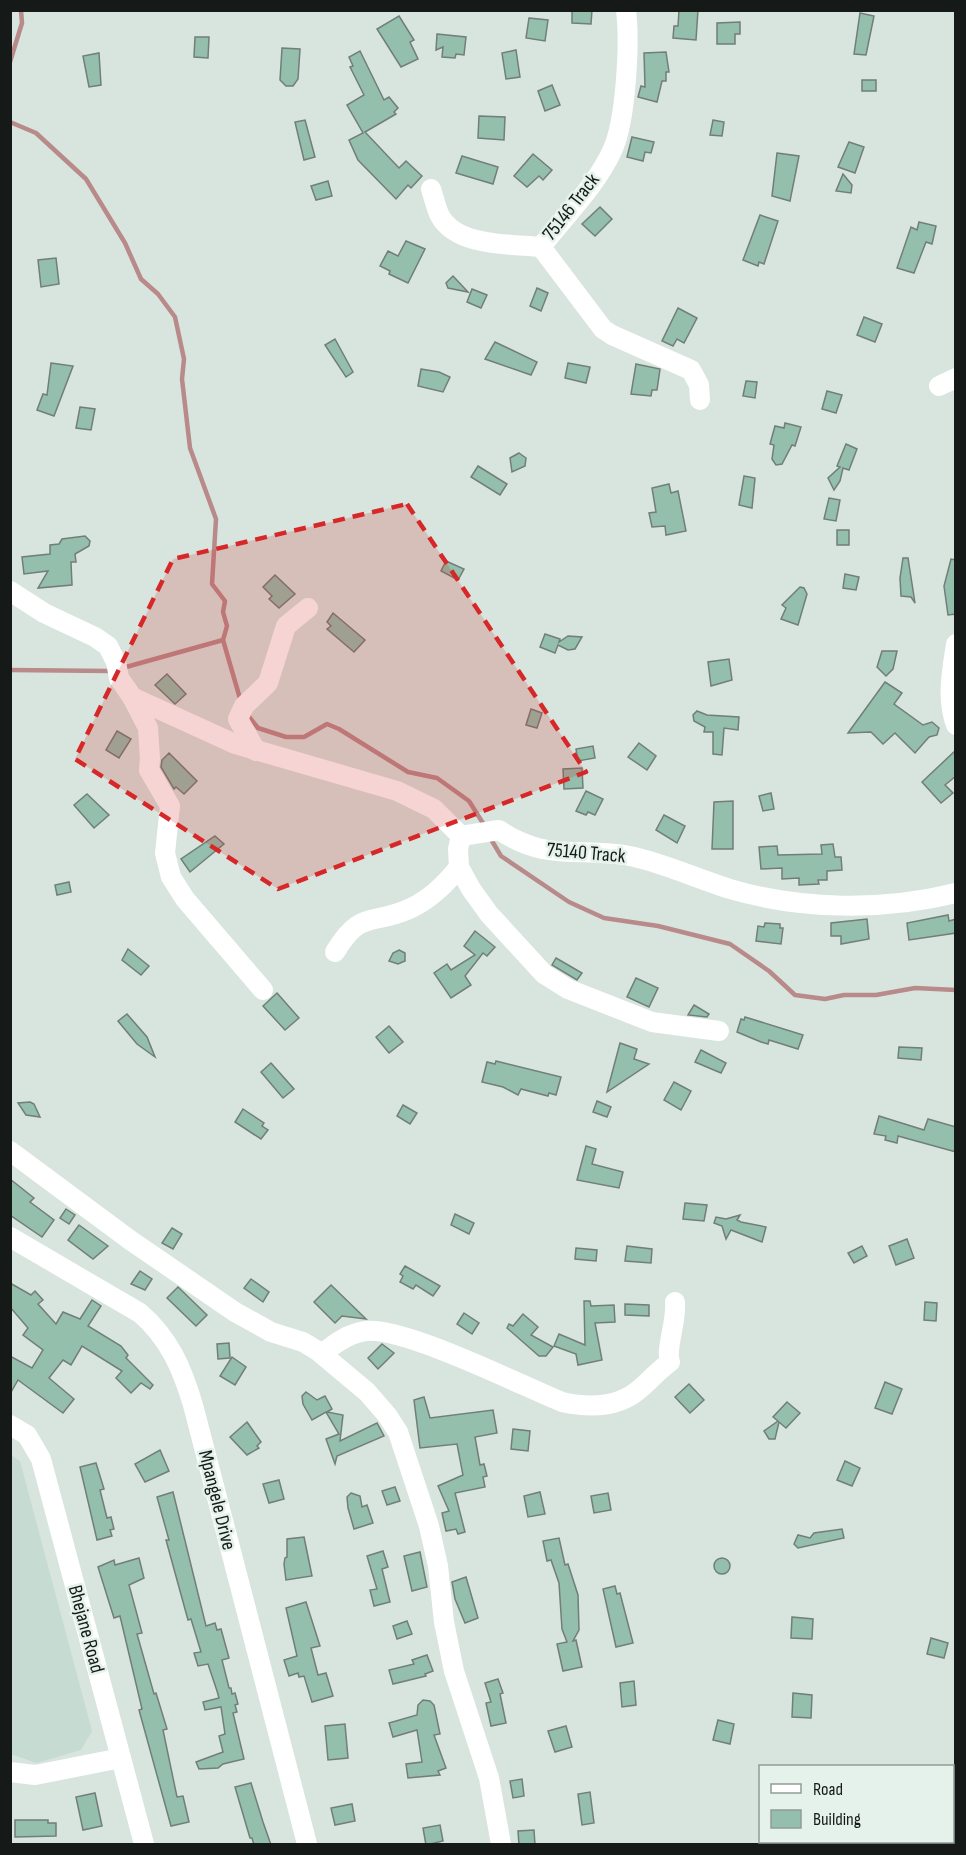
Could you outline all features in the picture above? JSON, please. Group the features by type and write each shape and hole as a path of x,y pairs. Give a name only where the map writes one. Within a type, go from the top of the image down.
{"street":[{"name":"75146 Track","path":"626,10 625,71 619,131 613,150 541,247 603,329 691,370 699,385 700,400"},
{"path":"431,189 440,216 454,230 489,242 541,247"},
{"path":"10,591 44,613 95,637 108,646 116,662 119,678 132,697 147,728 150,759 148,770 170,806 165,853 171,877 185,899 263,990"},
{"path":"256,751 238,719 244,706 268,683 286,626 308,608"},
{"path":"956,644 950,689 952,714 956,725"},
{"name":"75140 Track","path":"132,697 256,751 397,791 480,833 514,840 547,852 632,857 731,889 798,902 867,906 956,893"},
{"path":"480,833 458,849 459,867 489,914 544,974 555,983 652,1022 719,1032"},
{"path":"335,952 346,933 359,923 406,911 424,902 447,882 459,867"},
{"path":"10,1151 130,1240 235,1312 271,1332 303,1342 322,1354 367,1392 398,1432 429,1526 438,1566 444,1622 454,1671 489,1778 501,1845"},
{"name":"Mpangele Drive","path":"10,1237 140,1313 158,1329 174,1351 193,1405 307,1845"},
{"path":"322,1354 336,1342 349,1336 365,1331 382,1331 428,1346 562,1402 581,1406 604,1405 622,1400 640,1389 670,1362 666,1353 676,1318 675,1302"},
{"name":"Bhejane Road","path":"10,1425 27,1435 41,1459 144,1845"},
{"path":"10,1772 35,1774 121,1758"}],"highlighted area":[{"path":"407,504 586,772 278,889 75,759 173,559"}],"shaded area":[{"path":"11,1455 20,1461 92,1731 81,1750 36,1763 11,1754"}],"building":[{"path":"572,10 592,10 591,24 572,23"},
{"path":"679,10 698,10 696,40 673,38 674,26 678,26"},
{"path":"860,13 874,16 866,55 854,54"},
{"path":"399,16 414,40 410,42 418,59 401,67 377,29"},
{"path":"529,18 548,20 545,41 526,38"},
{"path":"740,22 740,34 735,34 735,44 717,44 717,23"},
{"path":"437,34 466,37 464,55 456,54 455,58 442,57 443,47 436,50"},
{"path":"195,37 209,37 208,58 194,57"},
{"path":"282,48 300,49 298,79 293,86 286,86 280,80"},
{"path":"516,50 520,77 506,79 502,53"},
{"path":"360,51 384,100 389,97 398,108 394,112 396,114 365,132 399,168 406,161 422,176 411,188 408,185 396,199 358,160 349,140 363,133 347,105 364,95 350,67 353,66 349,57"},
{"path":"666,52 669,72 666,72 666,81 662,81 657,102 638,97 641,86 645,87 644,53"},
{"path":"99,53 101,85 89,87 83,56"},
{"path":"862,80 876,80 876,91 862,91"},
{"path":"552,85 560,105 545,111 538,91"},
{"path":"479,116 505,117 504,140 478,138"},
{"path":"305,120 315,157 304,160 295,122"},
{"path":"713,120 724,122 722,136 710,135"},
{"path":"632,137 654,142 651,153 645,152 643,161 627,157"},
{"path":"849,142 864,147 855,173 838,167"},
{"path":"777,153 799,156 790,201 772,196"},
{"path":"533,154 552,170 543,180 539,176 527,187 514,176"},
{"path":"462,156 498,167 493,184 456,173"},
{"path":"843,174 852,185 851,193 836,191"},
{"path":"328,181 332,196 316,200 311,186"},
{"path":"600,207 612,219 595,236 582,224"},
{"path":"760,215 778,221 764,264 759,262 758,266 743,260"},
{"path":"919,222 936,226 932,244 926,242 914,273 897,268 911,227 917,230"},
{"path":"406,241 425,249 408,283 389,274 390,271 380,266 388,251 398,256"},
{"path":"56,258 59,284 41,287 38,260"},
{"path":"453,276 468,292 448,288 446,283"},
{"path":"537,288 548,293 541,311 530,306"},
{"path":"472,289 487,295 481,308 467,302"},
{"path":"678,308 697,318 684,343 677,339 673,346 662,341"},
{"path":"864,317 882,324 875,342 857,335"},
{"path":"335,339 353,372 346,377 325,345"},
{"path":"495,342 537,362 531,375 485,359"},
{"path":"51,363 73,366 54,416 37,410 43,394 47,395"},
{"path":"568,363 590,367 586,383 565,378"},
{"path":"636,364 660,369 657,390 652,390 651,396 631,394"},
{"path":"421,369 439,372 450,377 443,392 418,386"},
{"path":"746,381 757,382 755,398 743,396"},
{"path":"827,391 842,395 836,413 822,409"},
{"path":"80,407 95,409 91,430 76,428"},
{"path":"785,423 801,427 795,446 792,445 782,464 776,465 772,459 774,445 770,444 775,426 784,428"},
{"path":"846,444 857,449 849,470 843,468 840,481 834,490 828,478 840,467 837,466"},
{"path":"519,453 526,458 525,466 512,472 510,458"},
{"path":"478,466 507,484 500,495 471,477"},
{"path":"744,476 755,478 752,508 739,505"},
{"path":"669,484 671,493 678,491 686,531 666,535 665,526 652,527 649,513 656,512 652,488"},
{"path":"829,498 840,500 836,521 824,519"},
{"path":"837,530 849,530 849,545 837,545"},
{"path":"85,536 90,541 89,546 75,554 76,562 71,562 72,585 38,588 48,571 24,574 22,557 50,554 50,545 59,544 62,539"},
{"path":"903,558 908,558 915,603 911,597 901,596 900,578"},
{"path":"951,559 956,560 956,614 948,615 944,586"},
{"path":"446,561 464,569 458,580 441,571"},
{"path":"845,574 859,577 856,590 843,588"},
{"path":"275,575 295,594 279,608 269,599 272,596 263,587"},
{"path":"800,587 804,588 807,594 798,625 781,619 786,608 782,605"},
{"path":"333,613 365,640 354,652 327,629 331,626 327,622"},
{"path":"545,634 560,639 559,642 568,636 582,637 575,649 568,650 558,645 555,653 540,647"},
{"path":"882,651 897,651 893,669 886,676 877,667"},
{"path":"729,659 732,680 711,686 708,662"},
{"path":"167,674 186,694 175,704 155,685"},
{"path":"885,682 902,693 894,704 923,725 932,722 939,728 937,735 929,737 915,753 895,733 883,744 871,732 848,733"},
{"path":"531,709 542,713 537,728 526,725"},
{"path":"697,711 707,715 739,717 738,730 724,728 722,755 713,754 713,732 704,732 705,727 694,721 693,715"},
{"path":"117,731 131,739 119,758 106,750"},
{"path":"639,743 656,756 647,770 628,757"},
{"path":"593,746 595,758 578,761 576,749"},
{"path":"956,750 956,776 945,785 953,793 941,803 922,782"},
{"path":"169,753 197,781 184,794 176,787 174,789 161,767 162,760"},
{"path":"582,768 583,788 564,789 563,769"},
{"path":"586,791 603,799 595,815 588,812 586,815 576,811"},
{"path":"771,793 774,809 763,811 759,796"},
{"path":"87,794 109,815 94,828 74,805"},
{"path":"733,801 733,849 712,849 714,802"},
{"path":"664,815 685,826 677,843 656,830"},
{"path":"215,836 224,844 190,872 181,859"},
{"path":"833,844 835,857 841,857 842,870 827,871 827,880 818,880 819,884 799,885 799,878 782,879 782,868 761,869 759,847 777,846 778,855 822,854 821,845"},
{"path":"69,882 71,892 57,895 55,885"},
{"path":"948,915 949,921 956,919 956,933 909,940 907,923"},
{"path":"867,919 869,939 841,944 841,936 831,936 831,923"},
{"path":"765,923 780,924 780,928 783,928 781,944 756,941 758,926 764,927"},
{"path":"475,931 495,947 487,956 483,953 465,976 471,985 451,998 434,973 447,964 451,970 475,955 464,946"},
{"path":"128,949 149,966 141,975 122,960"},
{"path":"399,950 405,953 405,961 398,964 389,961 393,953"},
{"path":"556,958 582,973 577,980 552,965"},
{"path":"636,978 658,988 649,1007 627,997"},
{"path":"277,993 299,1018 285,1030 263,1006"},
{"path":"694,1005 709,1014 707,1017 688,1015"},
{"path":"127,1014 147,1037 155,1057 137,1044 118,1021"},
{"path":"745,1017 803,1035 798,1049 769,1040 768,1044 737,1032 741,1019 744,1020"},
{"path":"389,1026 403,1042 389,1053 376,1037"},
{"path":"620,1043 637,1049 634,1059 649,1064 607,1092"},
{"path":"899,1047 922,1048 921,1060 898,1058"},
{"path":"701,1050 726,1063 721,1073 695,1062"},
{"path":"496,1061 561,1077 556,1095 549,1093 548,1096 521,1089 518,1095 503,1087 482,1082 487,1062 495,1064"},
{"path":"271,1063 294,1089 283,1098 261,1072"},
{"path":"674,1082 691,1091 681,1110 664,1100"},
{"path":"597,1101 611,1107 607,1117 593,1112"},
{"path":"18,1103 34,1104 40,1117 26,1115"},
{"path":"403,1105 417,1113 410,1124 397,1116"},
{"path":"243,1109 264,1123 262,1126 268,1130 261,1139 235,1122"},
{"path":"879,1116 924,1130 928,1119 956,1127 956,1152 898,1136 897,1143 885,1140 886,1136 874,1134"},
{"path":"586,1146 596,1149 592,1164 623,1172 619,1188 577,1180"},
{"path":"10,1179 34,1198 30,1202 54,1220 42,1237 10,1215"},
{"path":"685,1203 707,1205 704,1221 683,1219"},
{"path":"66,1209 75,1215 69,1224 60,1218"},
{"path":"455,1214 474,1223 469,1234 451,1225"},
{"path":"740,1215 737,1220 741,1222 766,1227 762,1242 731,1230 726,1239 722,1226 714,1223 716,1217 726,1219"},
{"path":"79,1225 108,1246 93,1259 68,1240"},
{"path":"172,1228 182,1234 173,1249 162,1243"},
{"path":"907,1239 914,1258 896,1265 889,1246"},
{"path":"627,1246 652,1249 651,1263 625,1261"},
{"path":"862,1246 867,1256 854,1263 848,1253"},
{"path":"576,1248 597,1250 596,1261 575,1259"},
{"path":"405,1266 440,1286 433,1296 416,1285 413,1289 400,1282 403,1276 400,1274"},
{"path":"140,1271 152,1279 145,1290 131,1284"},
{"path":"251,1279 269,1292 263,1302 244,1288"},
{"path":"10,1283 31,1295 35,1291 43,1300 38,1304 56,1324 63,1312 80,1319 92,1300 101,1306 88,1326 121,1346 128,1355 126,1358 153,1385 150,1389 141,1383 131,1393 116,1378 122,1371 82,1346 71,1365 63,1360 49,1378 74,1399 63,1413 18,1380 10,1394 10,1356 32,1368 43,1350 23,1335 28,1328 10,1307"},
{"path":"331,1285 366,1319 342,1316 335,1323 314,1302"},
{"path":"178,1287 207,1315 196,1326 167,1298"},
{"path":"584,1301 590,1301 591,1306 614,1305 615,1322 595,1323 602,1360 578,1365 576,1354 554,1346 559,1334 585,1345"},
{"path":"925,1302 937,1303 936,1321 924,1320"},
{"path":"625,1304 649,1305 649,1316 625,1315"},
{"path":"464,1313 479,1323 472,1334 457,1324"},
{"path":"523,1314 538,1327 531,1335 553,1347 546,1356 539,1356 507,1328 509,1324 513,1326"},
{"path":"229,1343 230,1358 218,1359 217,1344"},
{"path":"382,1344 394,1353 378,1369 368,1358"},
{"path":"232,1357 246,1367 235,1385 220,1376"},
{"path":"885,1382 902,1389 892,1414 875,1408"},
{"path":"689,1384 704,1400 690,1413 675,1397"},
{"path":"306,1392 317,1400 325,1396 332,1409 327,1412 343,1415 340,1441 377,1423 384,1436 337,1456 335,1464 326,1439 339,1434 326,1412 312,1420 303,1404 302,1396"},
{"path":"424,1397 430,1418 493,1410 497,1433 475,1437 480,1465 484,1464 487,1476 483,1477 485,1487 455,1493 465,1532 458,1534 456,1529 446,1531 442,1513 449,1511 438,1486 463,1475 457,1444 420,1448 414,1400"},
{"path":"787,1402 800,1413 786,1428 779,1422 775,1439 769,1439 764,1431 778,1421 773,1417"},
{"path":"247,1422 261,1442 257,1446 259,1448 247,1455 230,1437"},
{"path":"513,1429 530,1431 528,1451 511,1449"},
{"path":"160,1450 169,1471 145,1482 135,1464"},
{"path":"845,1461 860,1468 852,1486 837,1480"},
{"path":"96,1463 104,1489 100,1490 107,1518 111,1517 114,1529 110,1530 112,1536 97,1540 80,1467"},
{"path":"279,1480 284,1499 269,1503 263,1484"},
{"path":"395,1487 400,1501 387,1505 382,1491"},
{"path":"173,1492 206,1626 215,1623 217,1630 221,1629 229,1658 222,1660 229,1688 232,1694 235,1693 238,1704 235,1705 237,1712 233,1713 244,1759 223,1764 218,1768 199,1769 196,1762 223,1752 219,1736 225,1734 221,1707 205,1710 203,1702 219,1698 208,1664 198,1666 194,1653 201,1652 191,1619 188,1620 166,1540 169,1540 157,1497"},
{"path":"540,1492 545,1514 528,1517 524,1496"},
{"path":"351,1493 360,1496 362,1507 367,1505 373,1523 354,1529 347,1497"},
{"path":"608,1493 611,1510 594,1513 591,1496"},
{"path":"842,1529 844,1538 798,1548 794,1544 798,1535 810,1538 814,1533"},
{"path":"304,1537 312,1576 286,1580 284,1564 287,1557 287,1539"},
{"path":"559,1538 565,1565 568,1564 578,1595 579,1630 573,1641 576,1640 582,1667 563,1671 557,1644 567,1642 562,1629 559,1583 551,1560 547,1561 543,1541"},
{"path":"383,1551 388,1567 382,1569 390,1602 374,1606 370,1590 377,1589 367,1556"},
{"path":"420,1552 427,1587 412,1591 404,1556"},
{"path":"139,1558 144,1578 129,1585 142,1633 137,1634 154,1694 156,1693 167,1729 163,1730 177,1797 183,1796 189,1822 171,1826 139,1710 142,1709 120,1616 114,1618 98,1567 114,1560 115,1565"},
{"path":"719,1558 725,1558 730,1566 728,1572 719,1574 714,1569 714,1563"},
{"path":"466,1577 478,1618 465,1623 455,1599 452,1582"},
{"path":"615,1586 617,1594 620,1593 633,1643 616,1647 603,1589"},
{"path":"306,1602 320,1646 311,1648 318,1675 326,1673 333,1696 312,1702 304,1676 299,1677 298,1673 289,1676 284,1660 297,1656 286,1608"},
{"path":"792,1617 813,1619 812,1639 791,1638"},
{"path":"407,1621 412,1634 397,1639 393,1626"},
{"path":"931,1638 948,1643 944,1658 927,1654"},
{"path":"427,1655 433,1671 425,1674 426,1676 393,1684 389,1670 414,1664 412,1660"},
{"path":"498,1679 503,1693 500,1694 506,1723 491,1726 486,1703 491,1702 485,1683"},
{"path":"634,1681 636,1705 622,1707 620,1683"},
{"path":"793,1693 812,1695 811,1718 792,1717"},
{"path":"423,1700 430,1701 434,1705 440,1734 434,1735 446,1768 438,1771 440,1775 408,1778 406,1764 422,1762 417,1730 393,1737 389,1723 417,1715 418,1705"},
{"path":"718,1720 734,1724 730,1744 713,1740"},
{"path":"345,1724 348,1758 328,1760 325,1726"},
{"path":"566,1726 572,1747 555,1752 548,1731"},
{"path":"522,1779 524,1796 513,1798 510,1781"},
{"path":"251,1783 271,1845 254,1845 250,1838 235,1787"},
{"path":"590,1792 594,1823 582,1825 578,1794"},
{"path":"95,1793 102,1826 83,1830 76,1797"},
{"path":"352,1804 355,1821 335,1825 331,1808"},
{"path":"15,1820 48,1820 48,1823 56,1823 56,1836 15,1837"},
{"path":"440,1825 443,1841 426,1845 423,1828"},
{"path":"534,1830 535,1845 519,1845 518,1831"}],"waterway":[{"path":"10,62 22,23 21,10"},
{"path":"10,122 36,133 86,179 125,243 141,279 158,294 175,317 184,359 182,379 190,448 216,519 212,584 225,601 223,612 227,626 223,640 241,702"},
{"path":"126,667 223,640"},
{"path":"10,670 111,671"},
{"path":"246,713 258,728 286,737 304,737 327,724 339,729 408,772 437,778 469,801 486,828"},
{"path":"489,836 501,856 569,902 604,918 658,926 730,944 769,971 795,995 825,999 844,995 876,995 915,988 956,990"}]}
